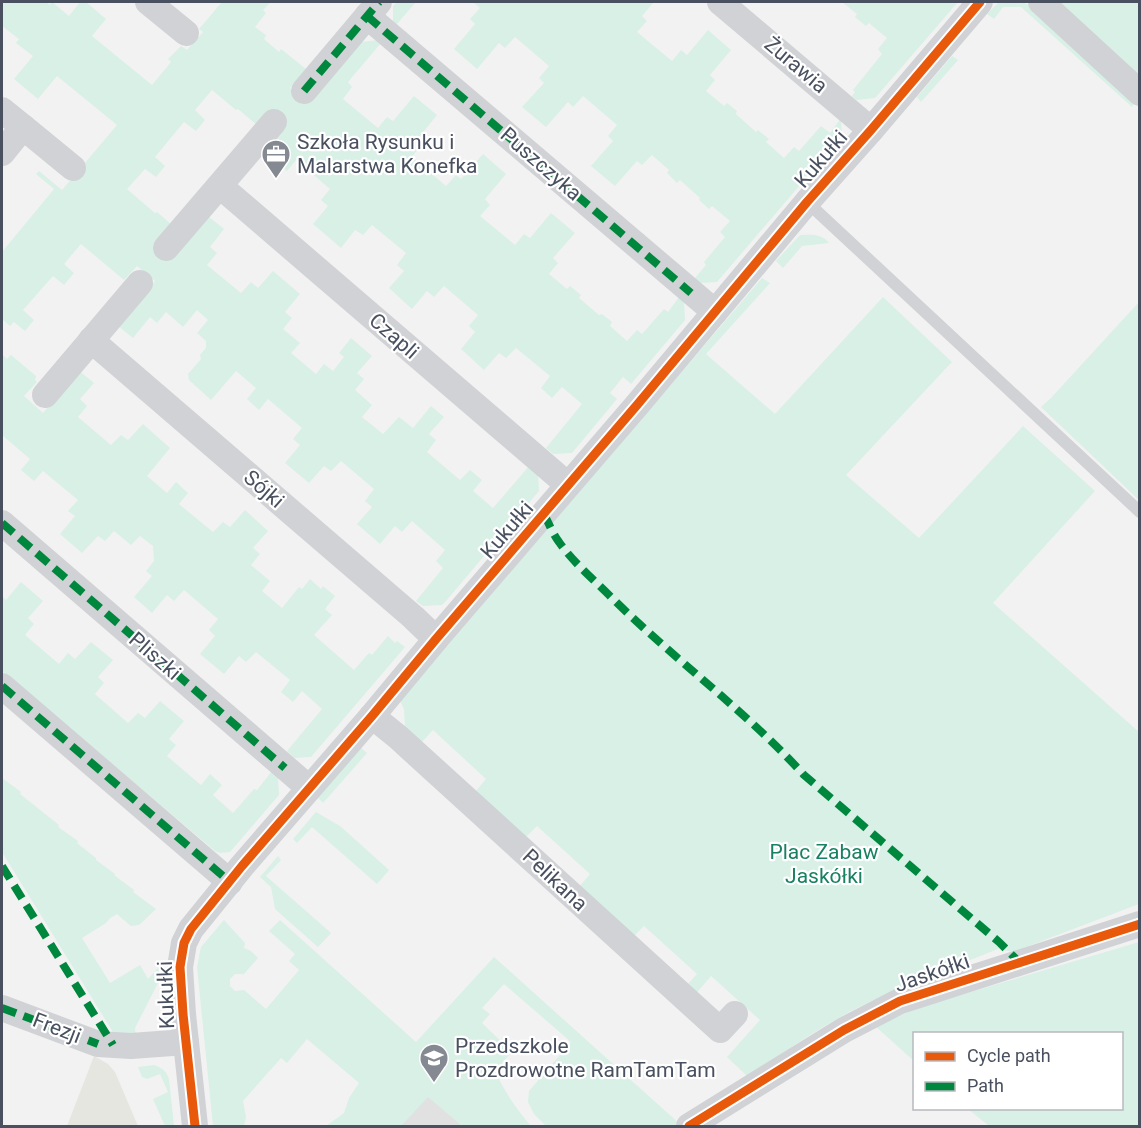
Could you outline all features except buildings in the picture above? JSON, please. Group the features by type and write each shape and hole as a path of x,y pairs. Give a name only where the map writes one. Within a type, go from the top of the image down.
{"street":[{"path":"148,2 186,33"},
{"name":"Żurawia","path":"720,2 871,130"},
{"name":"Kukułki","path":"195,1126 180,967 184,943 191,929 807,202 980,2"},
{"path":"1041,2 1140,93"},
{"name":"Puszczyka","path":"304,91 373,9 715,312"},
{"path":"2,110 73,168"},
{"path":"166,248 274,122"},
{"path":"2,153 23,127"},
{"name":"Czapli","path":"220,186 568,485"},
{"path":"45,396 140,283"},
{"name":"Sójki","path":"92,340 436,639"},
{"name":"Pliszki","path":"2,523 309,788"},
{"path":"2,686 230,882"},
{"name":"Pelikana","path":"372,716 398,737 720,1030 735,1014"},
{"name":"Jaskółki","path":"689,1126 844,1030 900,1001 1140,924"},
{"name":"Frezji","path":"2,1008 98,1044 144,1046 186,1041"}],"lane":[{"path":"807,202 1140,512"}],"shaded area":[{"path":"94,1056 108,1064 115,1072 138,1126 67,1126"},
{"name":"Przedszkole Prozdrowotne RamTamTam","path":"431,1057 509,1126 368,1126"}],"green space":[{"path":"2,2 46,2 50,5 52,2 69,16 80,2 86,2 106,19 92,36 152,85 171,62 168,59 181,46 187,50 203,32 199,29 222,2 271,2 263,10 266,13 255,27 266,35 264,39 279,52 281,49 306,69 290,88 308,103 361,42 378,40 381,43 348,82 352,87 343,99 378,128 387,117 393,121 414,96 437,115 416,141 421,145 412,157 446,186 456,175 461,179 483,154 506,174 485,199 490,205 480,216 515,245 524,234 530,238 551,213 575,233 553,258 558,263 549,274 567,289 570,286 581,295 579,298 599,315 602,314 612,322 610,326 627,341 637,330 642,334 664,309 668,312 679,297 684,301 685,320 631,384 623,377 610,393 617,399 572,453 553,454 546,448 582,404 562,387 552,398 541,388 550,376 516,348 506,358 499,353 484,370 461,349 475,332 469,326 478,315 444,286 434,297 427,291 412,309 389,288 404,271 397,265 406,253 372,225 363,235 355,230 341,248 313,224 328,206 321,200 330,189 296,160 287,171 265,151 285,129 257,125 212,90 195,110 205,120 196,131 184,122 155,157 165,166 156,177 145,169 127,189 172,225 156,243 174,258 209,217 223,228 210,247 217,253 207,265 241,293 251,282 258,288 273,271 300,294 285,312 292,318 283,329 300,343 291,353 316,374 324,364 333,371 344,357 339,353 351,338 372,356 357,373 364,379 355,390 372,405 362,417 383,434 399,417 413,428 431,406 444,417 429,434 436,440 427,452 460,480 470,470 482,480 473,491 493,508 530,465 538,472 539,491 446,601 442,605 423,606 416,601 443,568 436,561 445,550 412,521 402,532 395,526 380,544 357,524 372,507 365,501 374,489 341,461 331,471 324,466 309,483 285,463 300,445 293,439 302,428 268,399 259,410 247,399 256,388 236,371 211,400 189,380 188,374 201,359 200,355 206,348 206,341 197,333 208,320 197,310 183,327 166,312 157,323 150,317 133,338 118,326 155,281 137,266 124,280 81,244 64,264 74,273 64,285 53,276 23,310 34,320 25,331 14,322 10,326 2,319 2,252 54,189 36,174 39,171 62,190 117,125 57,76 38,99 14,79 33,56 16,43 19,39 2,26"},
{"path":"397,2 416,2 396,25 393,22 393,6"},
{"path":"473,2 654,2 642,16 647,21 637,32 672,61 681,50 687,55 708,30 731,50 710,75 715,80 706,91 724,106 727,103 737,111 736,114 756,132 758,130 769,139 766,142 784,158 794,147 799,151 821,126 830,133 841,118 842,136 717,282 699,283 694,279 706,265 704,262 725,237 720,232 730,221 712,206 709,209 680,180 677,183 667,173 669,170 652,155 642,165 637,161 615,186 591,166 613,141 608,136 617,125 583,96 573,107 568,102 546,127 522,107 544,83 539,78 549,66 515,37 505,48 499,43 477,69 454,49 475,24 470,19 480,8"},
{"path":"842,2 958,2 875,98 856,100 852,96 855,92 853,90 882,54 878,49 887,38 869,23 866,26 855,17 857,14"},
{"path":"999,2 1022,2 1033,7 1135,103 1132,107 1021,7 1003,7 994,19 987,14"},
{"path":"1059,2 1139,2 1139,76"},
{"path":"952,56 958,60 921,102 917,97"},
{"path":"800,235 819,236 829,243 802,246 783,268 776,261"},
{"name":"Plac Zabaw Jaskółki","path":"762,278 770,283 706,354 775,414 883,297 952,362 846,475 919,538 1023,426 1095,491 993,603 1139,732 1139,904 1013,952 998,949 885,994 823,1027 748,1077 727,1057 760,1020 711,976 694,996 686,986 697,974 644,926 633,937 579,887 590,874 537,826 525,838 475,792 486,779 433,730 420,744 405,728 404,709 400,701"},
{"path":"1139,302 1139,500 1041,407"},
{"path":"2,354 7,359 11,355 36,376 37,382 24,396 43,413 78,370 94,383 80,399 87,406 78,417 111,445 121,435 128,440 143,424 170,448 147,476 167,493 176,482 188,493 179,504 213,532 223,522 230,527 245,510 268,531 253,548 260,554 251,565 270,581 262,591 282,608 299,587 302,589 310,579 321,589 323,586 335,596 325,609 332,615 314,635 354,670 369,653 372,655 388,636 395,643 397,641 405,647 311,757 294,758 287,751 322,709 302,691 293,702 281,692 290,680 256,652 246,662 239,656 224,674 200,654 215,636 209,630 218,619 184,590 174,601 167,595 152,613 134,597 152,576 146,571 154,561 153,546 140,536 131,545 114,531 105,541 98,536 82,553 60,534 75,516 68,511 78,500 43,471 34,481 21,470 30,459 2,435"},
{"path":"21,582 43,601 28,618 34,624 25,635 59,664 68,653 75,659 91,642 113,660 98,677 104,683 95,694 128,723 138,713 145,718 160,701 184,721 169,739 176,745 167,756 201,785 210,774 222,785 213,795 233,813 254,789 257,790 272,771 278,776 279,795 230,852 215,851 2,671 2,596 6,600"},
{"path":"360,747 367,753 323,803 317,797"},
{"path":"2,778 59,825 58,827 78,841 77,843 96,860 134,890 133,892 156,909 139,925 131,926 117,914 82,938 110,983 140,965 148,979 159,967 159,981 135,1028 136,1037 124,1037 113,1032 2,852"},
{"path":"316,812 340,826 389,870 377,884 312,827 297,843 293,839"},
{"path":"278,856 281,860 266,876 331,933 318,947 275,909 271,887 260,877"},
{"path":"224,920 245,943 244,948 258,958 243,975 235,974 230,979 230,986 235,991 244,990 266,1009 299,970 289,961 295,954 269,931 280,920 416,1042 494,957 681,1125 546,1126 534,1114 528,1102 529,1091 571,1042 504,984 482,1008 490,1014 482,1023 512,1052 495,1071 511,1100 531,1126 462,1126 428,1097 401,1126 326,1126 344,1113 349,1098 359,1083 307,1039 287,1063 281,1058 243,1101 246,1117 244,1126 213,1126 197,967 201,947"},
{"path":"1139,942 1139,1126 989,1126 969,1110 1123,1110 1123,1032 913,1032 913,1060 875,1026 920,1007"},
{"path":"154,1065 167,1073 169,1079 174,1126 165,1126 153,1099 168,1092 160,1074 147,1079 142,1077 138,1067"}],"marked path":[{"path":"304,91 379,2"},
{"path":"367,16 691,293"},
{"path":"544,514 557,539 570,556 633,618 757,728 804,775 999,942 1020,963"},
{"path":"2,523 285,768"},
{"path":"2,686 230,882"},
{"path":"2,866 113,1045"},
{"path":"2,1008 98,1044"}],"cycle path":[{"path":"195,1126 180,967 184,943 191,929 242,866 637,405 807,202 980,2"},
{"path":"689,1126 844,1030 900,1001 1140,924"}],"place":[{"name":"Szkoła Rysunku i Malarstwa Konefka","path":"276,180"},
{"name":"Przedszkole Prozdrowotne RamTamTam","path":"434,1084"}]}
